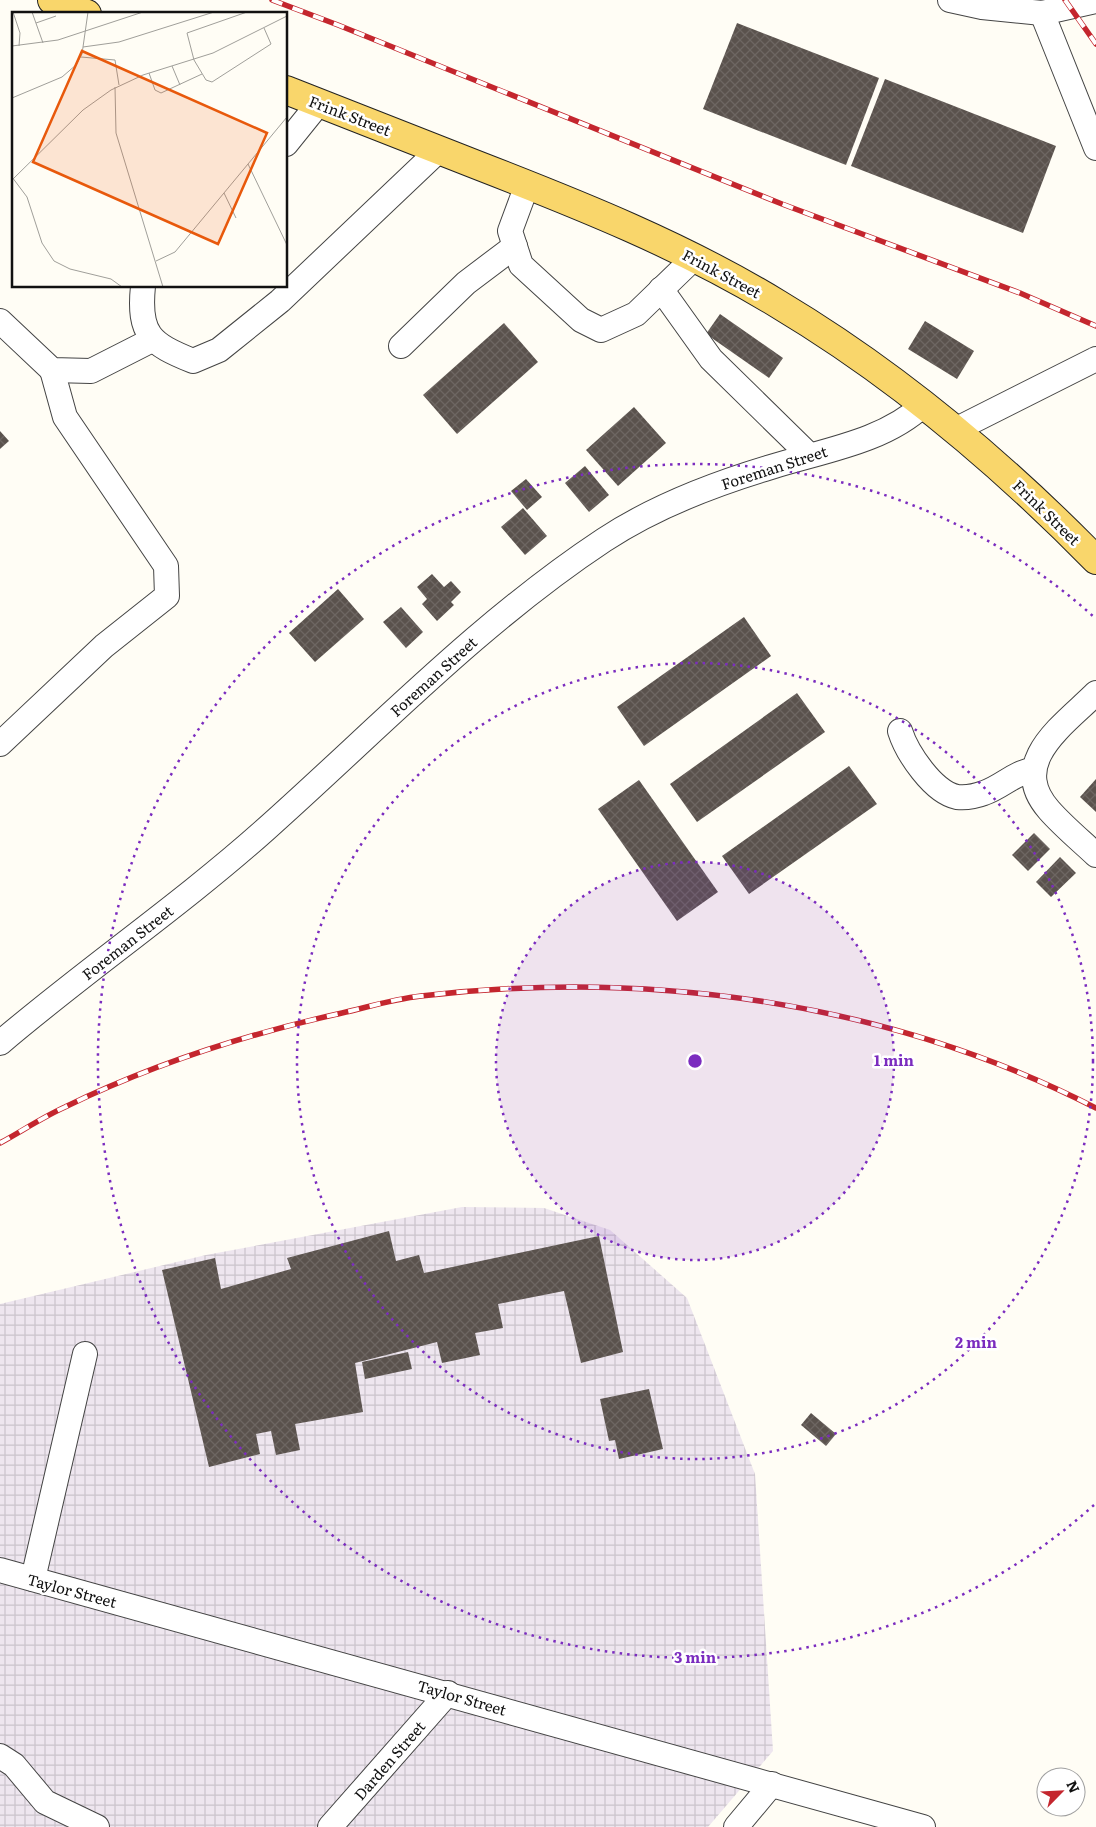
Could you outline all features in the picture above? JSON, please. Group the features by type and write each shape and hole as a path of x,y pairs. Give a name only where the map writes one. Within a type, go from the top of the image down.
{"main road":[{"path":"52,0 82,12"},
{"name":"Frink Street","path":"288,91 613,219 694,258 779,304 884,374 997,464 1048,511 1096,560"}],"street":[{"path":"950,0 982,7 1042,13 1096,1"},
{"path":"1042,13 1096,148"},
{"path":"288,142 319,103"},
{"path":"143,288 141,310 152,340 170,351 194,361 219,350 280,301 439,150"},
{"path":"527,185 510,231 522,265 581,320 601,330 636,314 694,258"},
{"path":"401,346 466,283 515,246"},
{"path":"661,289 711,358 809,455"},
{"path":"0,322 52,370 65,417 166,566 167,596 104,646 0,744"},
{"path":"52,370 91,371 152,340"},
{"path":"954,430 1096,359"},
{"name":"Foreman Street","path":"0,1044 57,996 178,903 267,828 471,641 544,582 607,538 644,518 723,484 884,432 910,417 922,405"},
{"path":"1096,693 1046,743 1037,755 1033,770 1034,785 1044,805 1096,855"},
{"path":"900,731 911,756 939,787 957,797 972,797 986,793 1020,773 1033,770"},
{"path":"33,1579 85,1354"},
{"name":"Taylor Street","path":"0,1570 448,1693 923,1827"},
{"name":"Darden Street","path":"330,1827 448,1693"},
{"path":"0,1756 14,1765 45,1802 97,1827"},
{"path":"736,1827 772,1784"}],"shaded area":[{"path":"462,1207 544,1208 610,1230 687,1298 755,1474 773,1751 708,1827 0,1827 0,1304 206,1255"}],"building":[{"path":"737,23 879,78 846,165 703,109"},
{"path":"885,79 1056,146 1023,233 851,166"},
{"path":"720,314 783,358 769,378 706,334"},
{"path":"925,321 974,351 957,379 908,349"},
{"path":"504,323 538,362 457,434 423,395"},
{"path":"634,407 666,443 618,486 586,450"},
{"path":"0,431 9,441 0,449"},
{"path":"585,466 609,495 589,512 565,483"},
{"path":"526,479 542,497 527,510 511,491"},
{"path":"523,508 547,536 525,555 501,527"},
{"path":"432,574 444,587 451,581 461,592 451,602 454,605 437,621 422,604 427,599 417,587"},
{"path":"338,589 364,619 315,662 289,633"},
{"path":"401,607 423,632 406,648 383,622"},
{"path":"744,617 771,656 644,746 617,707"},
{"path":"797,693 825,732 697,822 670,784"},
{"path":"849,766 877,804 749,894 722,856"},
{"path":"1096,779 1096,812 1080,797"},
{"path":"639,780 718,892 677,921 598,809"},
{"path":"1034,833 1050,849 1028,871 1012,855"},
{"path":"1060,857 1076,873 1051,897 1036,882"},
{"path":"389,1231 396,1261 419,1255 424,1273 599,1236 623,1352 581,1363 564,1291 498,1304 503,1328 475,1333 480,1355 442,1363 437,1342 355,1363 363,1412 295,1424 300,1450 276,1455 271,1431 256,1434 260,1454 209,1467 162,1270 215,1258 221,1289 291,1269 287,1258"},
{"path":"408,1352 412,1369 365,1379 362,1362"},
{"path":"649,1389 663,1449 619,1459 615,1440 609,1441 600,1399"},
{"path":"811,1413 836,1434 826,1446 801,1425"}],"railway":[{"path":"272,0 782,204 1020,293 1096,326"},
{"path":"1065,0 1096,44"},
{"path":"0,1143 49,1115 98,1091 166,1064 271,1030 401,999 508,989 594,987 681,992 767,1002 852,1019 936,1042 1017,1072 1096,1108"}]}
